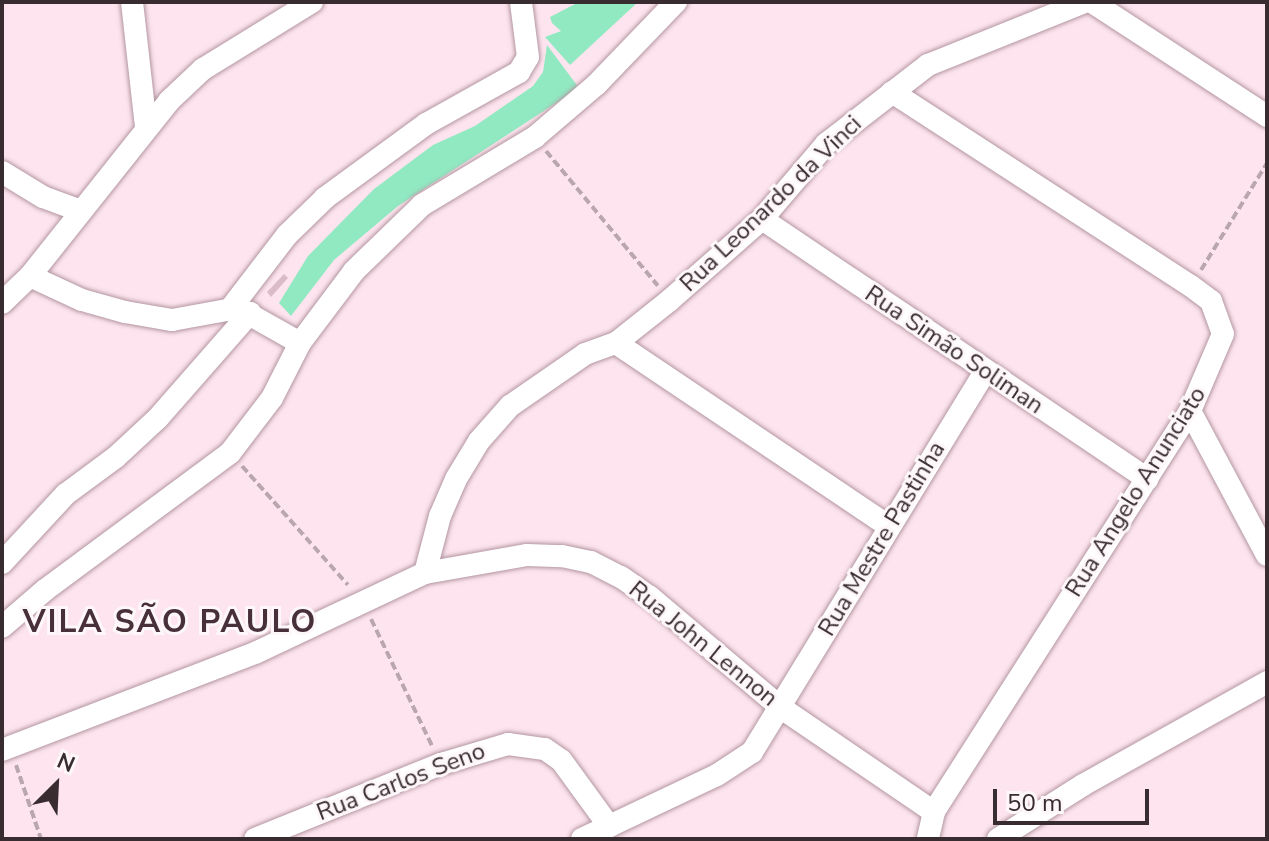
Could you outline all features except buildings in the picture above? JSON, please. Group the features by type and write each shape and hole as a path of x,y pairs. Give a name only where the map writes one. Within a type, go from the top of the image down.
{"street":[{"path":"132,2 146,126"},
{"path":"2,303 30,276 146,126 203,69 312,2"},
{"path":"2,563 66,494 116,457 158,418 240,310 287,235 325,198 426,124 519,72 528,52 521,2"},
{"path":"2,627 45,590 230,453 272,398 300,343 354,271 422,205 535,137 597,84 676,2"},
{"name":"Rua Leonardo da Vinci","path":"425,573 440,516 479,441 510,406 585,354 616,343 670,300 762,219 826,144 928,65 1085,2"},
{"path":"1092,2 1267,116"},
{"name":"Rua Angelo Anunciato","path":"892,92 1191,286 1211,301 1223,334 1190,411 934,812 928,839"},
{"path":"2,172 43,197 81,211"},
{"name":"Rua Simão Soliman","path":"762,219 1147,479"},
{"path":"30,276 82,300 172,320 240,310 300,343"},
{"path":"616,343 888,526"},
{"name":"Rua Mestre Pastinha","path":"582,839 735,765 752,752 985,372"},
{"path":"1190,411 1267,555"},
{"name":"Rua John Lennon","path":"6,749 257,652 425,573 527,555 562,556 591,562 650,597 780,707 934,812"},
{"path":"998,839 1083,785 1267,682"},
{"name":"Rua Carlos Seno","path":"255,839 441,764 508,744 545,749 561,760 609,826"}],"path":[{"path":"535,137 670,300"},
{"path":"1191,286 1267,163"},
{"path":"230,453 362,600 441,764"},
{"path":"6,749 41,839"}],"green space":[{"path":"579,2 638,2 570,65 545,37 561,31 550,17"},
{"path":"547,45 579,88 398,206 334,260 291,316 279,303 308,256 374,189 433,145 475,126 533,86 543,72"}],"district":[{"name":"VILA SÃO PAULO","path":"170,622"}]}
